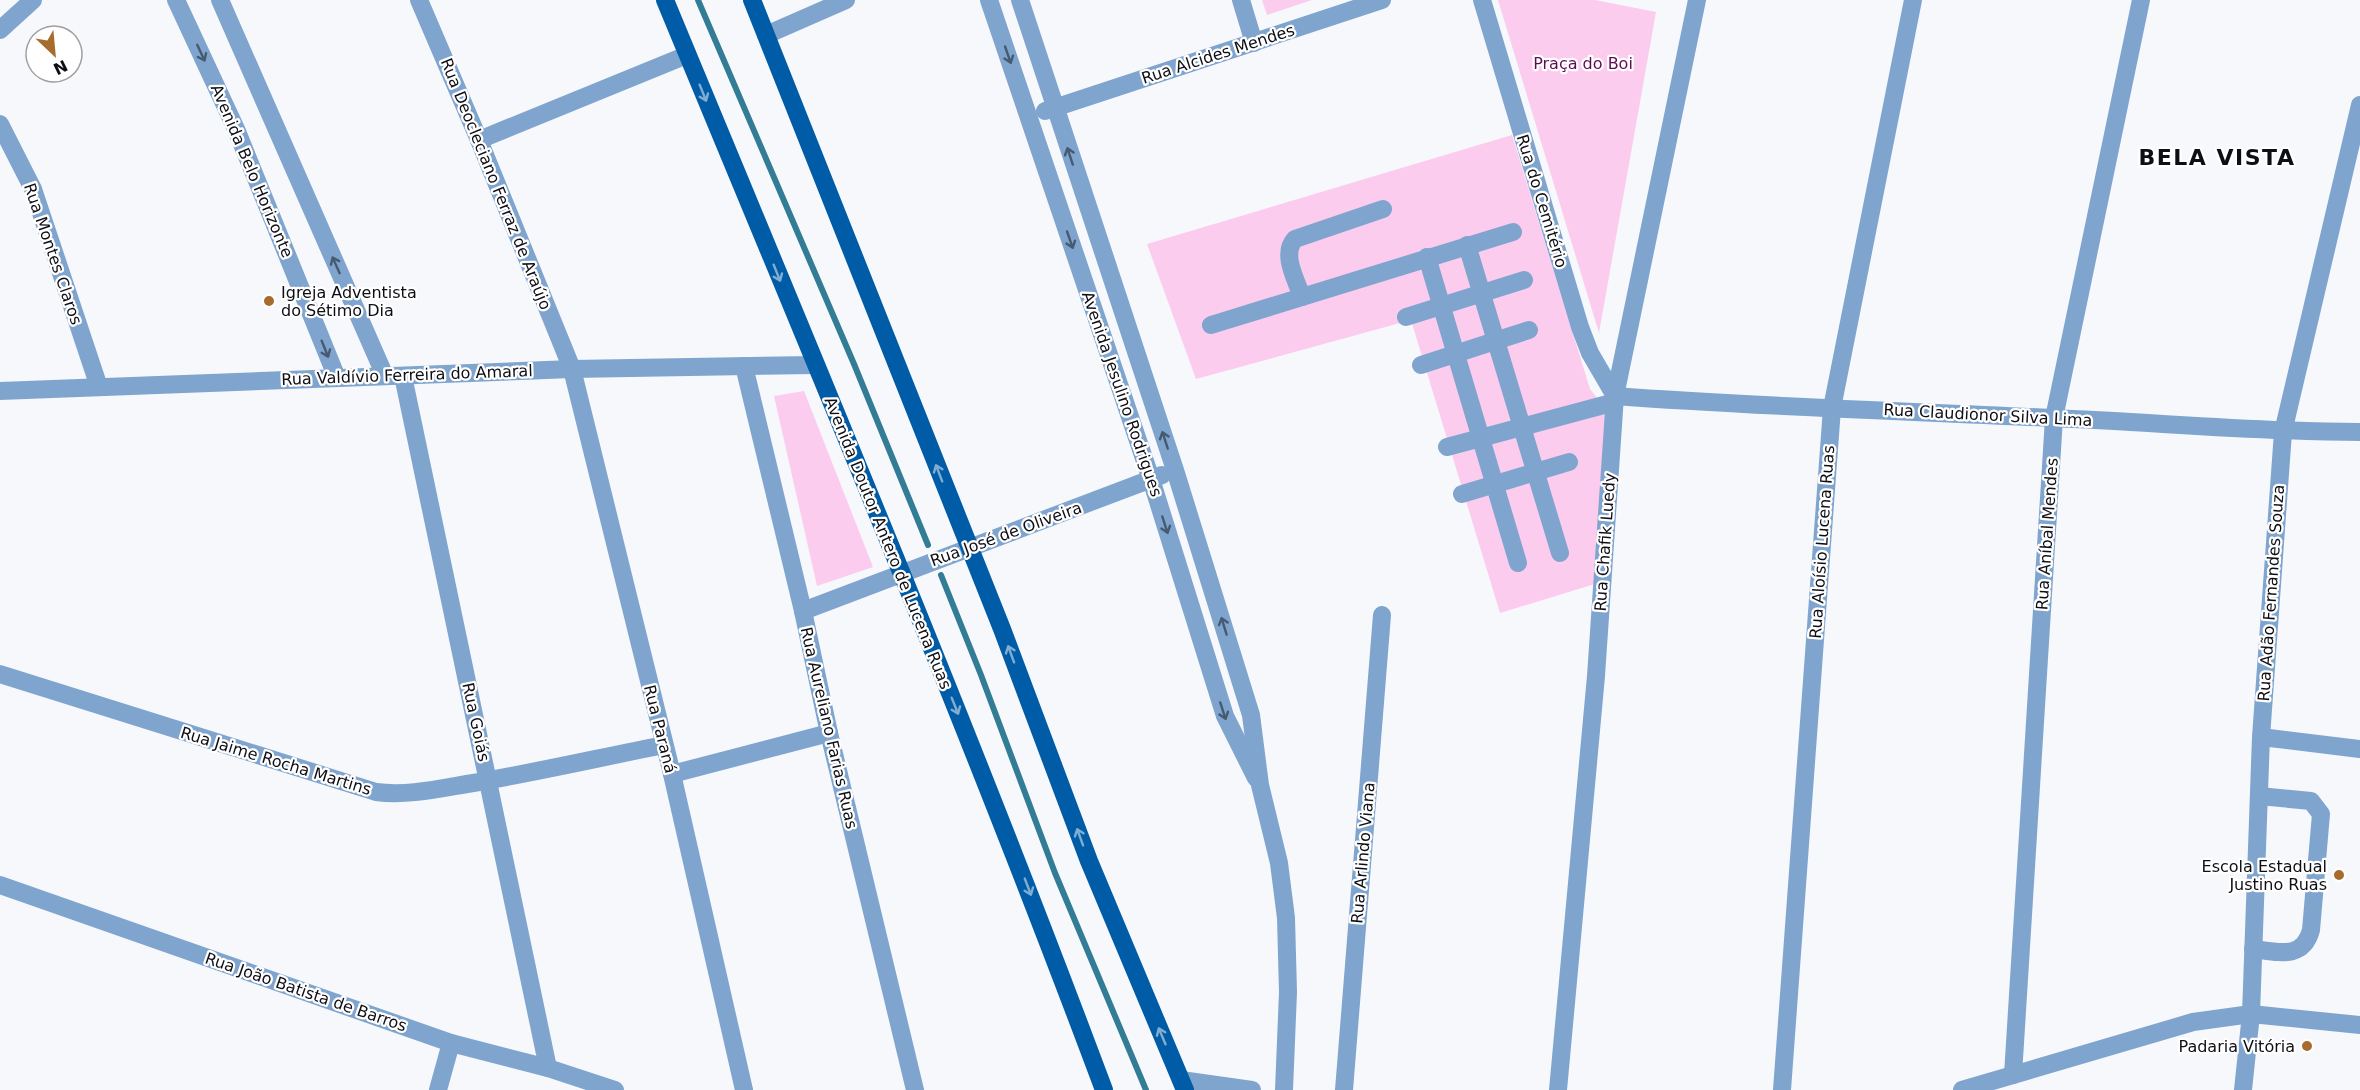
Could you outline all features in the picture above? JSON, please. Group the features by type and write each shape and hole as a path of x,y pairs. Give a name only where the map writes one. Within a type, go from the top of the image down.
{"main road":[{"name":"Avenida Doutor Antero de Lucena Ruas","path":"665,0 901,572 1029,890 1104,1090"},
{"path":"752,0 1002,629 1089,861 1183,1085"}],"street":[{"path":"0,30 33,0"},
{"name":"Avenida Belo Horizonte","path":"176,0 236,129 337,378"},
{"path":"220,0 394,376"},
{"name":"Rua Deocleciano Ferraz de Araújo","path":"419,0 479,140 572,369"},
{"path":"766,35 846,0"},
{"name":"Avenida Jesulino Rodrigues","path":"988,0 1151,479 1225,716 1260,785"},
{"name":"Avenida Jesulino Rodrigues","path":"1020,0 1175,470 1251,715 1260,785 1279,863 1286,918 1288,992 1284,1090"},
{"path":"1241,0 1254,43"},
{"name":"Rua Alcides Mendes","path":"1029,117 1382,0"},
{"name":"Rua do Cemitério","path":"1482,0 1580,327 1590,353 1615,399"},
{"name":"Rua Chafik Luedy","path":"1558,1090 1596,676 1615,399 1697,0"},
{"name":"Rua Aloísio Lucena Ruas","path":"1782,1090 1832,408 1913,0"},
{"name":"Rua Aníbal Mendes","path":"2013,1075 2054,418 2141,0"},
{"path":"479,140 687,55"},
{"name":"Rua Adão Fernandes Souza","path":"2244,1090 2251,1014 2261,737 2283,432 2360,105"},
{"name":"Rua Montes Claros","path":"0,124 33,189 99,387"},
{"path":"1302,297 1288,254 1290,245 1295,239 1383,209"},
{"path":"1211,325 1513,232"},
{"path":"1467,245 1560,553"},
{"path":"1427,257 1518,562"},
{"path":"1406,317 1524,280"},
{"path":"1421,365 1529,330"},
{"name":"Rua Valdívio Ferreira do Amaral","path":"0,391 572,369 814,365"},
{"name":"Rua Aureliano Farias Ruas","path":"744,366 915,1090"},
{"name":"Rua Paraná","path":"572,369 672,774 744,1090"},
{"name":"Rua Goiás","path":"394,376 489,780 548,1068"},
{"name":"Rua Claudionor Silva Lima","path":"1447,447 1615,399 2054,418 2283,432 2360,432"},
{"path":"1462,494 1569,462"},
{"name":"Rua José de Oliveira","path":"803,611 1175,470"},
{"name":"Rua Arlindo Viana","path":"1344,1090 1382,615"},
{"name":"Rua Jaime Rocha Martins","path":"0,674 376,792 407,794 664,745"},
{"path":"672,774 829,733"},
{"path":"2261,737 2360,749"},
{"path":"2253,950 2292,952 2300,949 2309,939 2312,930 2321,814 2311,801 2259,796"},
{"name":"Rua João Batista de Barros","path":"0,885 451,1043 548,1068 615,1090"},
{"path":"1962,1090 2193,1022 2251,1014 2360,1025"},
{"path":"438,1090 451,1043"},
{"path":"1183,1085 1252,1090"}],"green space":[{"path":"1262,0 1312,0 1267,15"},
{"name":"Praça do Boi","path":"1498,0 1595,0 1656,12 1599,333"},
{"path":"1512,135 1590,389 1612,417 1598,583 1500,613 1411,320 1196,379 1147,244"},
{"path":"804,391 873,567 817,586 774,396"}],"waterway":[{"path":"698,0 854,364 928,545"},
{"path":"941,575 1055,873 1146,1090"}],"place":[{"name":"Igreja Adventista do Sétimo Dia","path":"269,301"},
{"name":"Escola Estadual Justino Ruas","path":"2339,875"},
{"name":"Padaria Vitória","path":"2307,1046"}],"district":[{"name":"BELA VISTA","path":"2217,157"}]}
